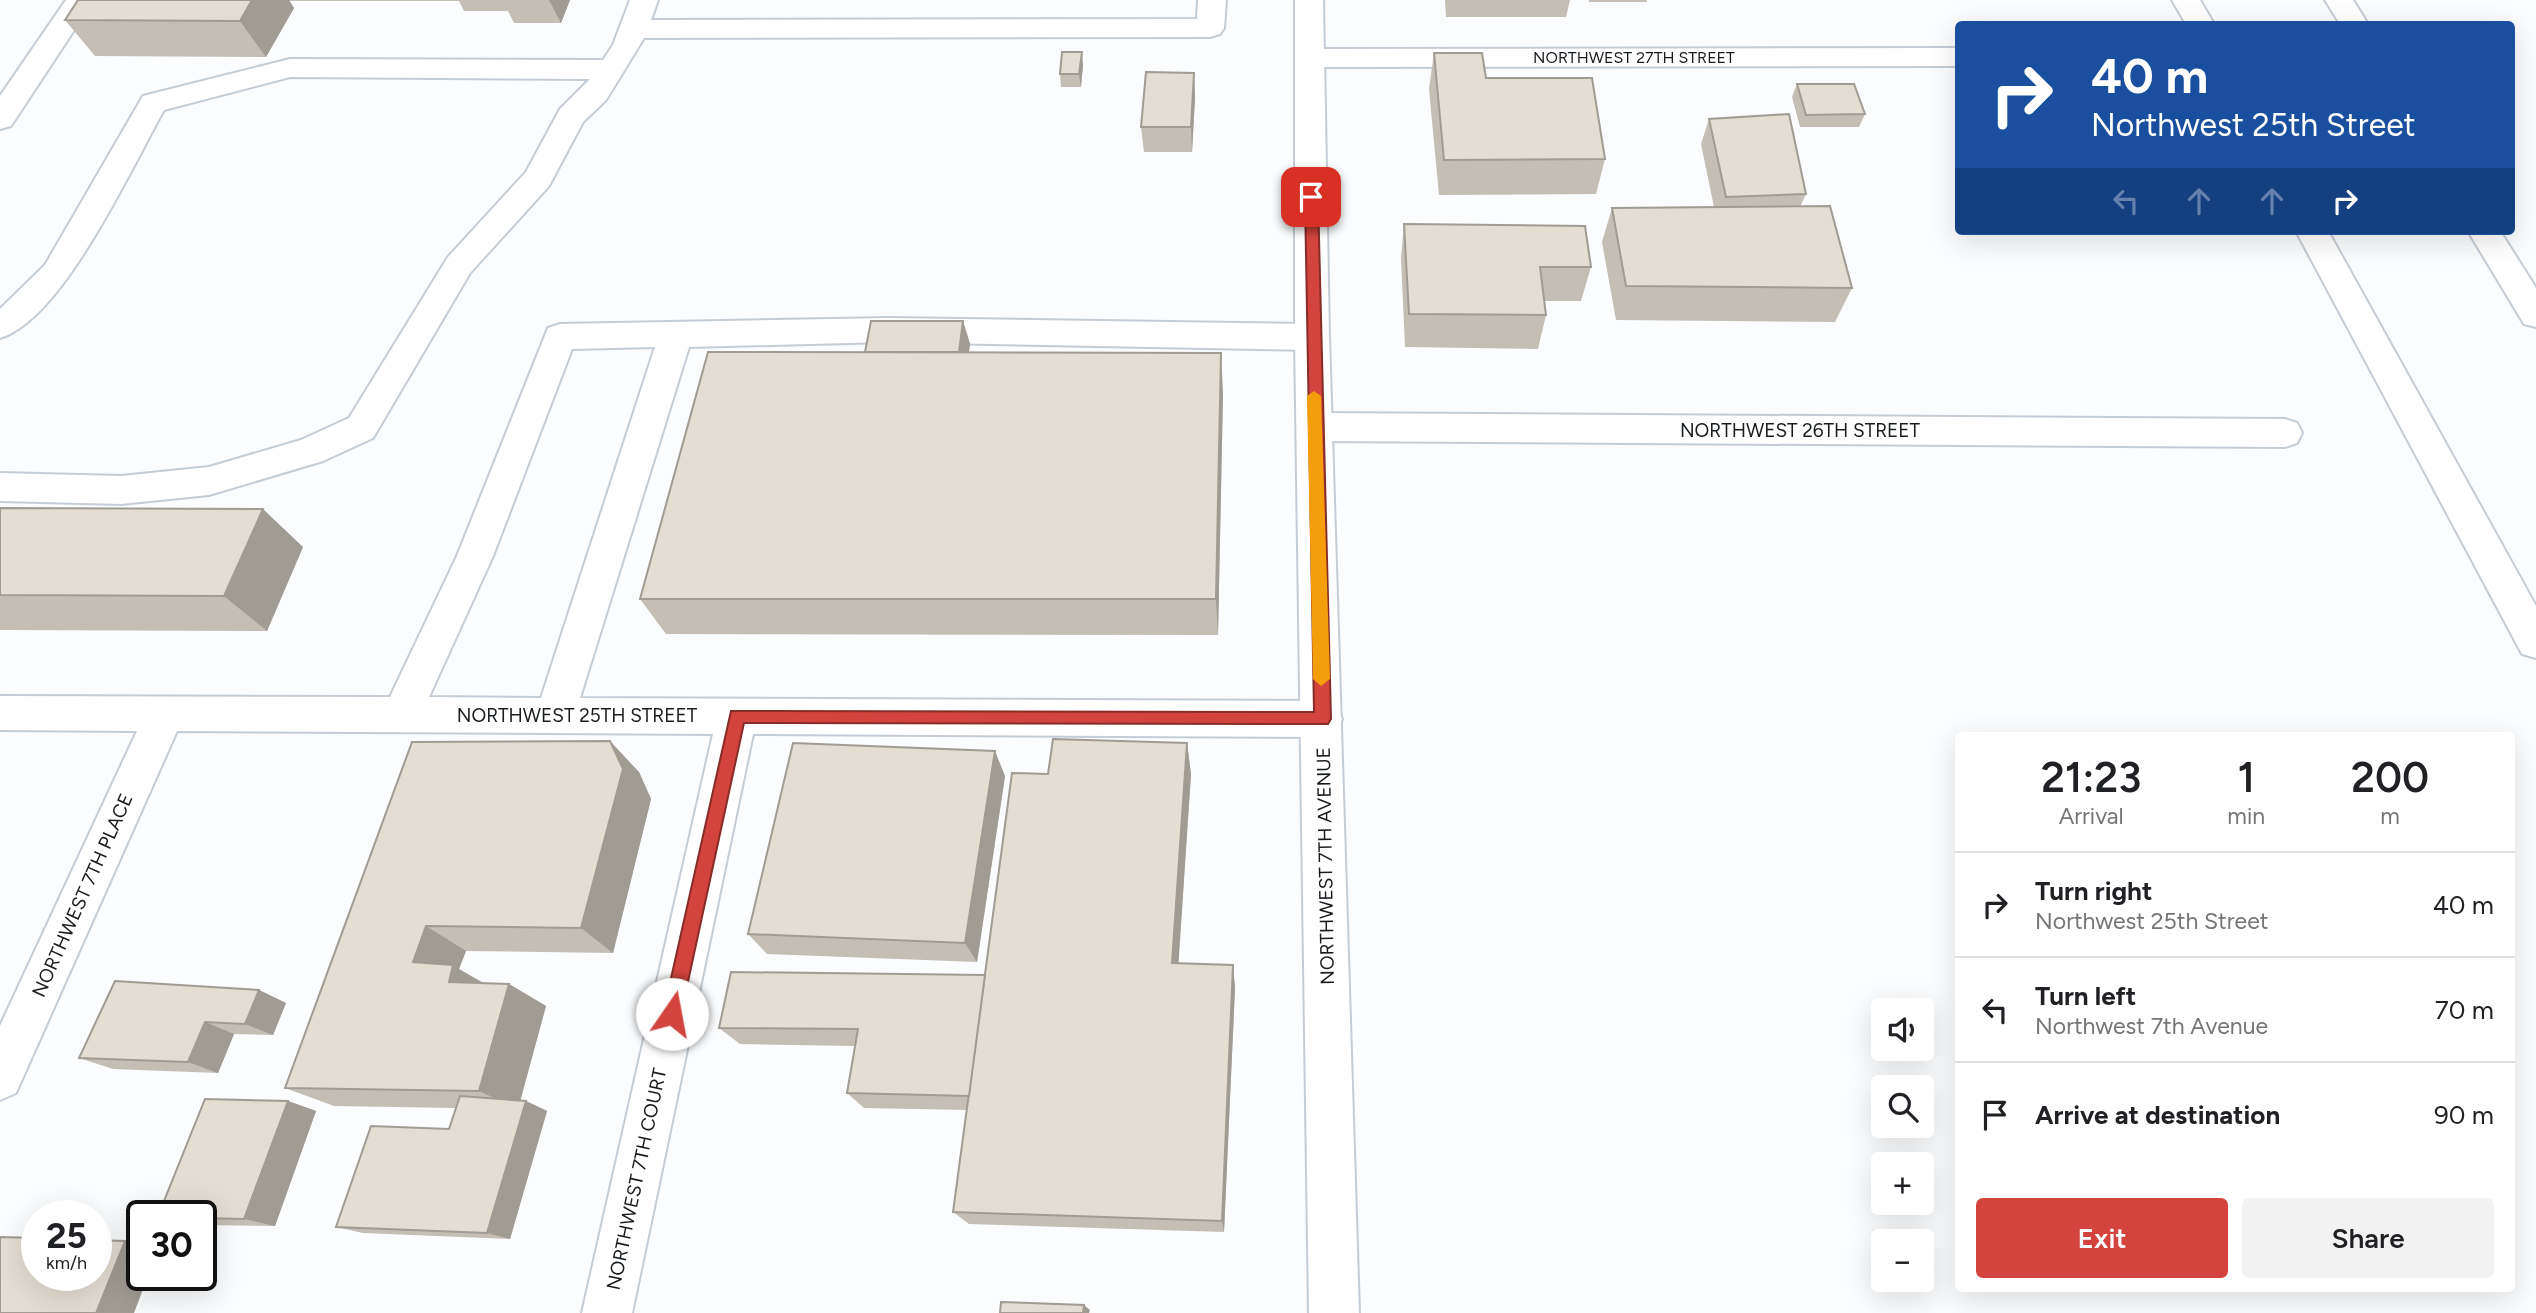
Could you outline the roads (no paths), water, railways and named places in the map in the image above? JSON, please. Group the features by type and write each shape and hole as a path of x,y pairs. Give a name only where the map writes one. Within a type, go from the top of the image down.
{"main road":[{"path":"0,119 80,0"},
{"path":"0,487 121,490 209,481 311,451 361,428 459,264 538,178 571,116 596,93 627,46 644,0"},
{"path":"633,29 1210,28 1212,0"},
{"name":"NORTHWEST 7TH AVENUE","path":"1309,0 1312,337 1334,1313"},
{"path":"2186,0 2198,21"},
{"path":"2339,0 2352,21"},
{"name":"NORTHWEST 27TH STREET","path":"1310,58 1955,57"},
{"path":"0,326 23,309 56,274 153,103 290,68 611,70"},
{"path":"2314,235 2536,642"},
{"path":"2486,235 2536,315"},
{"path":"401,715 475,556 561,337 888,330 1312,337"},
{"path":"555,715 676,335"},
{"name":"NORTHWEST 26TH STREET","path":"1315,427 2285,433"},
{"name":"NORTHWEST 25TH STREET","path":"0,713 1322,719"},
{"name":"NORTHWEST 7TH PLACE","path":"0,1077 165,713"},
{"name":"NORTHWEST 7TH COURT","path":"607,1313 737,716"}]}
